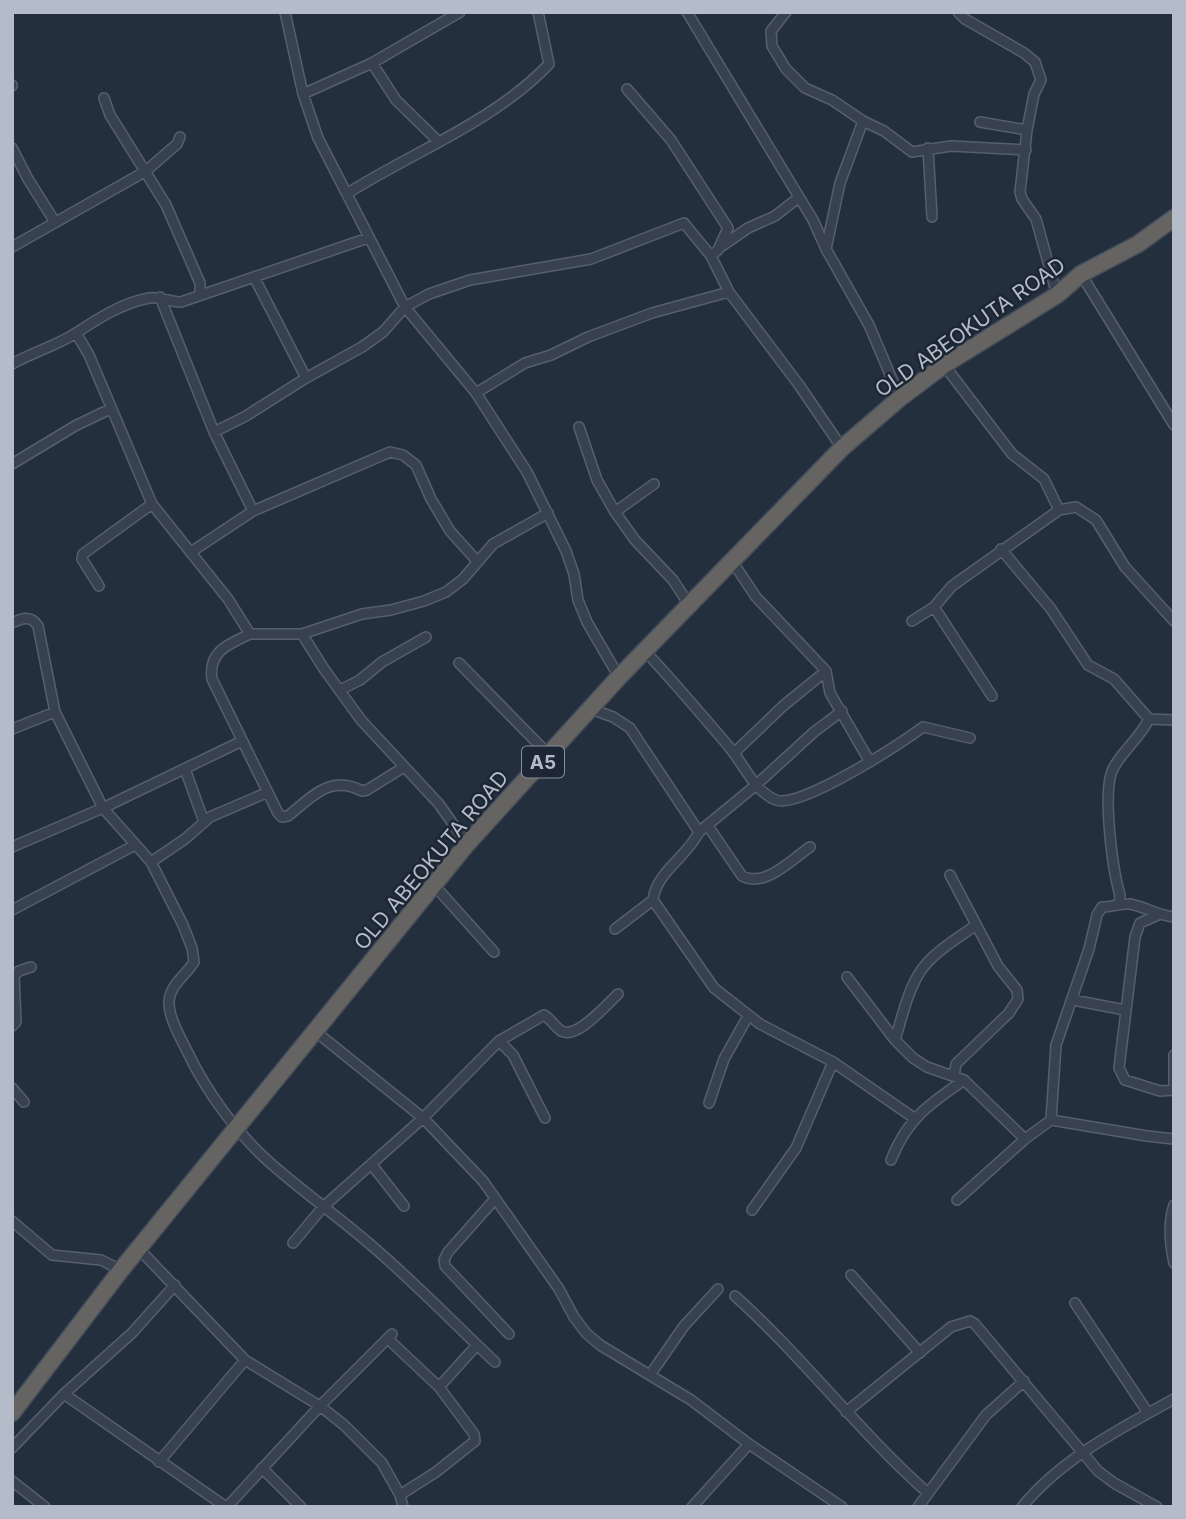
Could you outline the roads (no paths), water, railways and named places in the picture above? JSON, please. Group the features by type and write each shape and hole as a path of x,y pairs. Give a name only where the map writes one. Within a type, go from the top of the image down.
{"highway":[{"name":"OLD ABEOKUTA ROAD","path":"12,1413 138,1248 467,844 619,677 842,448 900,398 944,365 1057,295 1081,274 1138,244 1174,218"}],"street":[{"path":"348,194 385,170 511,99 549,64 538,12"},
{"path":"687,12 813,220 826,249 869,325 900,398"},
{"path":"786,12 771,31 772,46 786,69 805,88 832,100 863,121 884,131 912,152 951,146 1026,150"},
{"path":"958,12 1035,62 1041,80 1034,94 1027,130 1020,192 1036,219 1057,295"},
{"path":"287,13 303,94 318,138 405,307 476,393 527,472 574,574 578,600 587,622 619,677"},
{"path":"303,94 372,63 458,13"},
{"path":"372,63 396,100 438,141"},
{"path":"627,89 671,141 728,228 715,253"},
{"path":"104,98 115,124 166,205 200,283 200,295"},
{"path":"826,249 840,183 863,121"},
{"path":"980,122 1027,130"},
{"path":"12,247 146,171 177,144 180,137"},
{"path":"12,148 55,222"},
{"path":"928,148 932,217"},
{"path":"715,253 730,239 775,216 798,198"},
{"path":"214,432 362,347 383,332 405,307 429,294 470,280 591,259 684,223 715,253 729,292 799,385 842,448"},
{"path":"12,364 76,333 100,316 119,308 160,297 171,302 181,302 368,238"},
{"path":"1081,274 1174,425"},
{"path":"254,277 306,378"},
{"path":"200,283 211,292"},
{"path":"476,393 525,363 551,355 588,337 652,313 729,292"},
{"path":"160,297 214,432 253,511"},
{"path":"76,333 89,355 110,410 152,503 228,599 250,634"},
{"path":"944,365 1012,454 1044,479 1059,510"},
{"path":"12,464 75,426 110,410"},
{"path":"579,427 597,480 615,512 635,540 673,580 690,606"},
{"path":"191,552 253,511 390,452 403,455 416,466 450,531 477,561"},
{"path":"615,512 654,484"},
{"path":"99,586 82,559 83,554 152,503"},
{"path":"912,621 934,607 951,586 1001,550 1059,510 1076,507 1096,520 1125,567 1174,621"},
{"path":"404,767 367,790 336,784 324,788 288,816 282,817 212,680 212,663 223,647 250,634 302,634 362,614 425,601 446,592 463,579 493,544 548,513"},
{"path":"1001,550 1051,609 1088,665 1114,679 1149,719 1174,720"},
{"path":"732,561 756,597 826,671 830,693 870,762"},
{"path":"934,607 992,696"},
{"path":"12,623 26,618 32,619 38,626 55,712 103,808 151,862 192,948 194,962 173,987 169,1002 178,1033 197,1072 236,1127 267,1159 323,1207 344,1221 495,1362"},
{"path":"302,634 361,720 439,804 467,844"},
{"path":"340,691 360,680 382,662 426,637"},
{"path":"645,652 734,753 756,785 775,800 789,802 870,762 923,727 970,738"},
{"path":"459,663 549,755"},
{"path":"734,753 783,706 826,671"},
{"path":"591,709 613,717 630,728 699,832"},
{"path":"842,711 699,832 694,842 654,887 653,900 714,988 748,1016 834,1062 914,1118"},
{"path":"12,729 55,712"},
{"path":"1119,904 1120,895 1109,825 1112,768 1141,735 1149,719"},
{"path":"12,847 103,808 242,741"},
{"path":"185,769 205,822"},
{"path":"151,862 223,810 268,792"},
{"path":"708,826 742,876 750,880 764,879 810,847"},
{"path":"12,910 135,845"},
{"path":"950,875 998,966 1017,990 1018,999 1009,1013 956,1064 954,1074"},
{"path":"434,885 494,952"},
{"path":"615,929 653,900"},
{"path":"1051,1120 1056,1045 1073,1000 1097,915 1102,907 1132,904 1158,915 1174,917"},
{"path":"1158,915 1140,923 1135,937 1119,1068 1125,1080 1152,1089 1174,1090"},
{"path":"895,1040 911,988 921,969 976,925"},
{"path":"12,1026 16,1022 14,976 19,971 32,967"},
{"path":"847,977 895,1040 927,1067 954,1074 964,1080 1026,1139"},
{"path":"293,1243 323,1207 424,1118 499,1041 544,1015 560,1031 568,1034 578,1031 618,994"},
{"path":"1073,1000 1125,1010"},
{"path":"709,1103 724,1059 748,1016"},
{"path":"315,1031 424,1118 483,1181 559,1289 586,1333 600,1345 691,1400 749,1444 842,1507"},
{"path":"499,1041 513,1055 545,1118"},
{"path":"1174,1055 1174,1084"},
{"path":"752,1209 796,1148 834,1062"},
{"path":"891,1160 900,1138 914,1118 964,1080"},
{"path":"12,1088 24,1102"},
{"path":"957,1200 1051,1120 1174,1139"},
{"path":"372,1164 404,1206"},
{"path":"495,1199 444,1260 445,1266 509,1334"},
{"path":"1174,1205 1171,1214 1174,1263"},
{"path":"12,1221 52,1255 101,1260 121,1270"},
{"path":"138,1248 244,1360 320,1406 344,1425 382,1463 400,1495 403,1507"},
{"path":"851,1276 920,1353"},
{"path":"12,1448 64,1394 132,1333 174,1284"},
{"path":"650,1375 684,1326 718,1289"},
{"path":"735,1296 768,1326 892,1461 928,1493"},
{"path":"1075,1303 1148,1413"},
{"path":"846,1412 951,1327 970,1321 1024,1381 1098,1471 1157,1507"},
{"path":"64,1394 226,1507 390,1336 439,1387 474,1434 475,1441 436,1472 400,1495"},
{"path":"439,1387 477,1345"},
{"path":"159,1462 244,1360"},
{"path":"918,1507 986,1415 1024,1381"},
{"path":"1022,1507 1037,1488 1082,1454 1174,1398"},
{"path":"692,1507 749,1444"},
{"path":"262,1468 301,1507"},
{"path":"12,1481 46,1507"}]}
